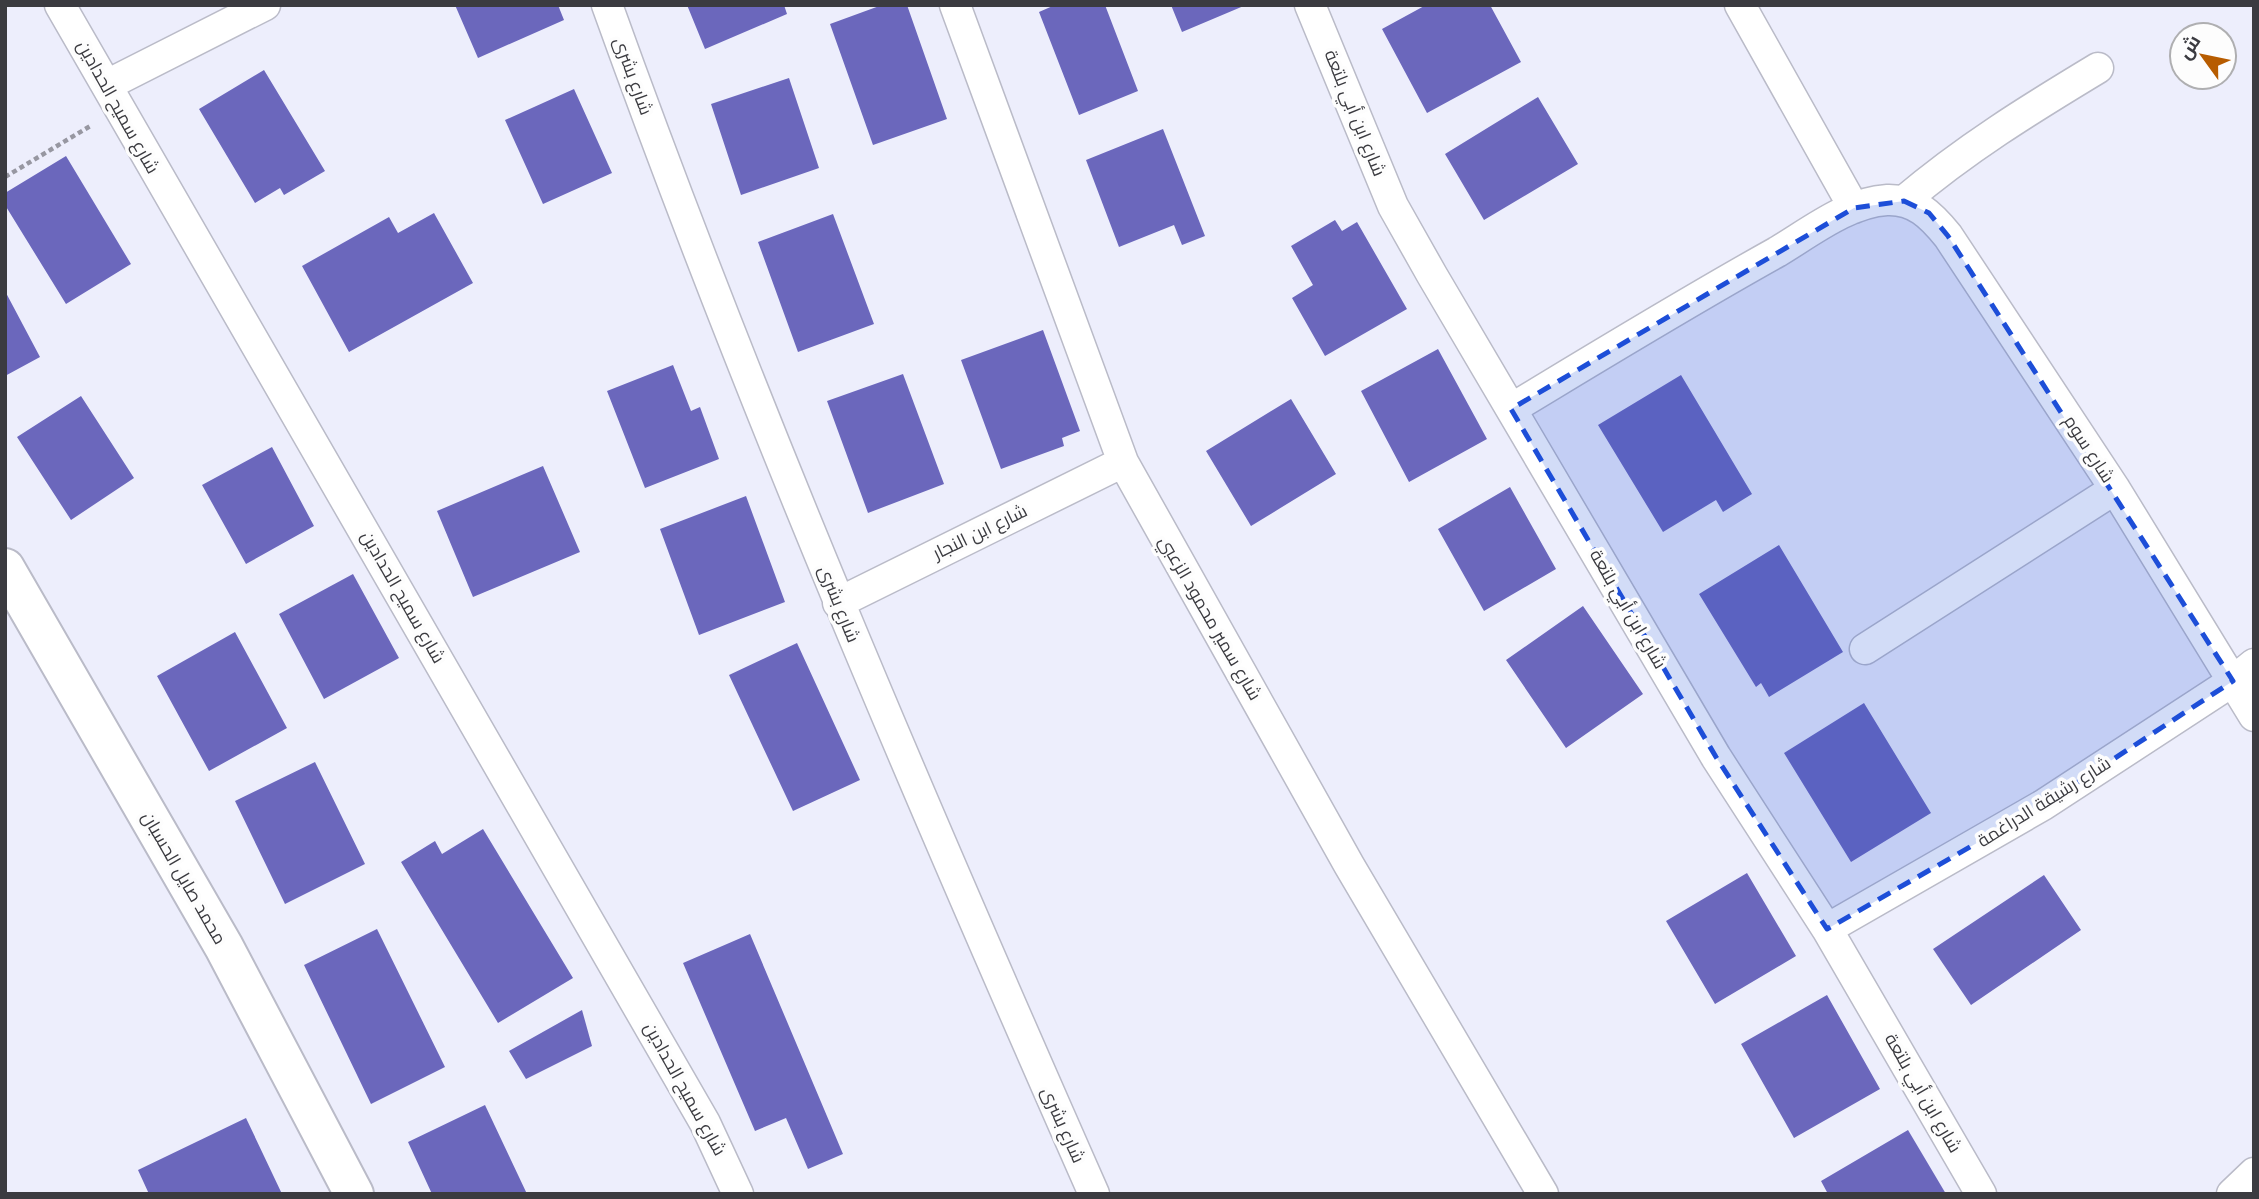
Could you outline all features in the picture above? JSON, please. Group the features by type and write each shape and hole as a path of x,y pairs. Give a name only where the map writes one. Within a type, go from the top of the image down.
{"street":[{"name":"شارع سميح الحدادين","path":"60,5 160,184 440,660 705,1123 738,1194"},
{"path":"113,97 265,5"},
{"name":"شارع بشرى","path":"607,5 648,117 838,603 906,768 1094,1194"},
{"name":"شارع سمير محمود الزعبي","path":"955,5 1123,463 1349,864 1543,1194"},
{"name":"شارع ابن أبي بلتعة","path":"1310,5 1393,206 1716,757 1827,929 1982,1194"},
{"path":"1740,5 1854,208"},
{"path":"1511,409 1699,296 1854,208 1884,200 1904,201 1952,160 1997,128 2098,68"},
{"name":"شارع سوم","path":"1904,201 1929,213 1948,236 2115,489 2244,673 2254,716"},
{"name":"شارع ابن النجار","path":"838,603 1123,463"},
{"path":"1865,649 2115,489"},
{"name":"محمد صايل الحسبان","path":"5,568 224,947 354,1194"},
{"name":"شارع رشيقة الدراغمة","path":"1827,929 2043,805 2244,673"},
{"path":"2232,1194 2254,1173"}],"path":[{"path":"5,177 113,97"}],"highlighted area":[{"path":"1904,201 1929,213 1948,236 2233,681 2043,805 1827,929 1716,757 1511,409 1854,208"}],"building":[{"path":"455,5 558,5 564,20 478,58"},
{"path":"687,5 784,5 787,14 705,49"},
{"path":"882,5 907,5 947,119 873,145 830,24"},
{"path":"1055,5 1105,5 1138,91 1079,115 1039,12"},
{"path":"1171,5 1246,5 1182,32"},
{"path":"1426,5 1490,5 1521,62 1427,113 1382,29"},
{"path":"264,70 325,171 284,195 280,188 255,203 199,109"},
{"path":"789,78 819,168 741,195 711,104"},
{"path":"574,89 612,173 543,204 505,120"},
{"path":"1538,97 1578,164 1484,220 1445,154"},
{"path":"1163,129 1205,236 1182,245 1174,225 1119,247 1086,160"},
{"path":"66,156 131,264 66,304 5,205 5,193"},
{"path":"434,213 473,283 349,352 302,266 389,217 398,233"},
{"path":"833,214 874,324 798,352 758,242"},
{"path":"1335,220 1342,231 1357,222 1407,309 1325,356 1292,298 1313,285 1291,246"},
{"path":"5,291 40,357 5,376"},
{"path":"1043,330 1080,431 1062,438 1064,446 1001,469 961,360"},
{"path":"1438,349 1487,439 1409,482 1361,391"},
{"path":"673,365 691,411 700,407 719,459 645,488 607,391"},
{"path":"903,374 944,484 868,513 827,401"},
{"path":"1681,375 1752,494 1723,512 1716,500 1663,532 1598,425"},
{"path":"81,396 134,478 71,520 17,437"},
{"path":"1291,399 1336,474 1251,526 1206,451"},
{"path":"272,447 314,526 246,564 202,485"},
{"path":"543,466 580,552 473,597 437,511"},
{"path":"1510,487 1556,569 1484,611 1438,529"},
{"path":"746,496 785,602 699,635 660,529"},
{"path":"1779,545 1843,652 1769,697 1761,683 1756,687 1699,594"},
{"path":"353,574 399,658 324,699 279,614"},
{"path":"1583,606 1643,694 1566,748 1506,660"},
{"path":"235,632 287,728 209,771 157,676"},
{"path":"797,643 860,780 793,811 729,675"},
{"path":"1864,703 1931,813 1851,862 1784,753"},
{"path":"315,762 365,864 285,904 235,801"},
{"path":"483,829 573,978 498,1023 401,862 435,841 442,854"},
{"path":"1747,873 1796,956 1715,1004 1666,921"},
{"path":"2044,875 2081,930 1971,1005 1933,949"},
{"path":"377,929 445,1067 371,1104 304,965"},
{"path":"750,934 843,1154 808,1169 786,1118 755,1131 683,963"},
{"path":"1827,995 1880,1089 1794,1138 1741,1044"},
{"path":"582,1010 592,1046 526,1079 509,1051"},
{"path":"485,1105 527,1194 432,1194 408,1142"},
{"path":"246,1118 282,1194 149,1194 138,1170"},
{"path":"1908,1130 1946,1194 1828,1194 1821,1181"}]}
